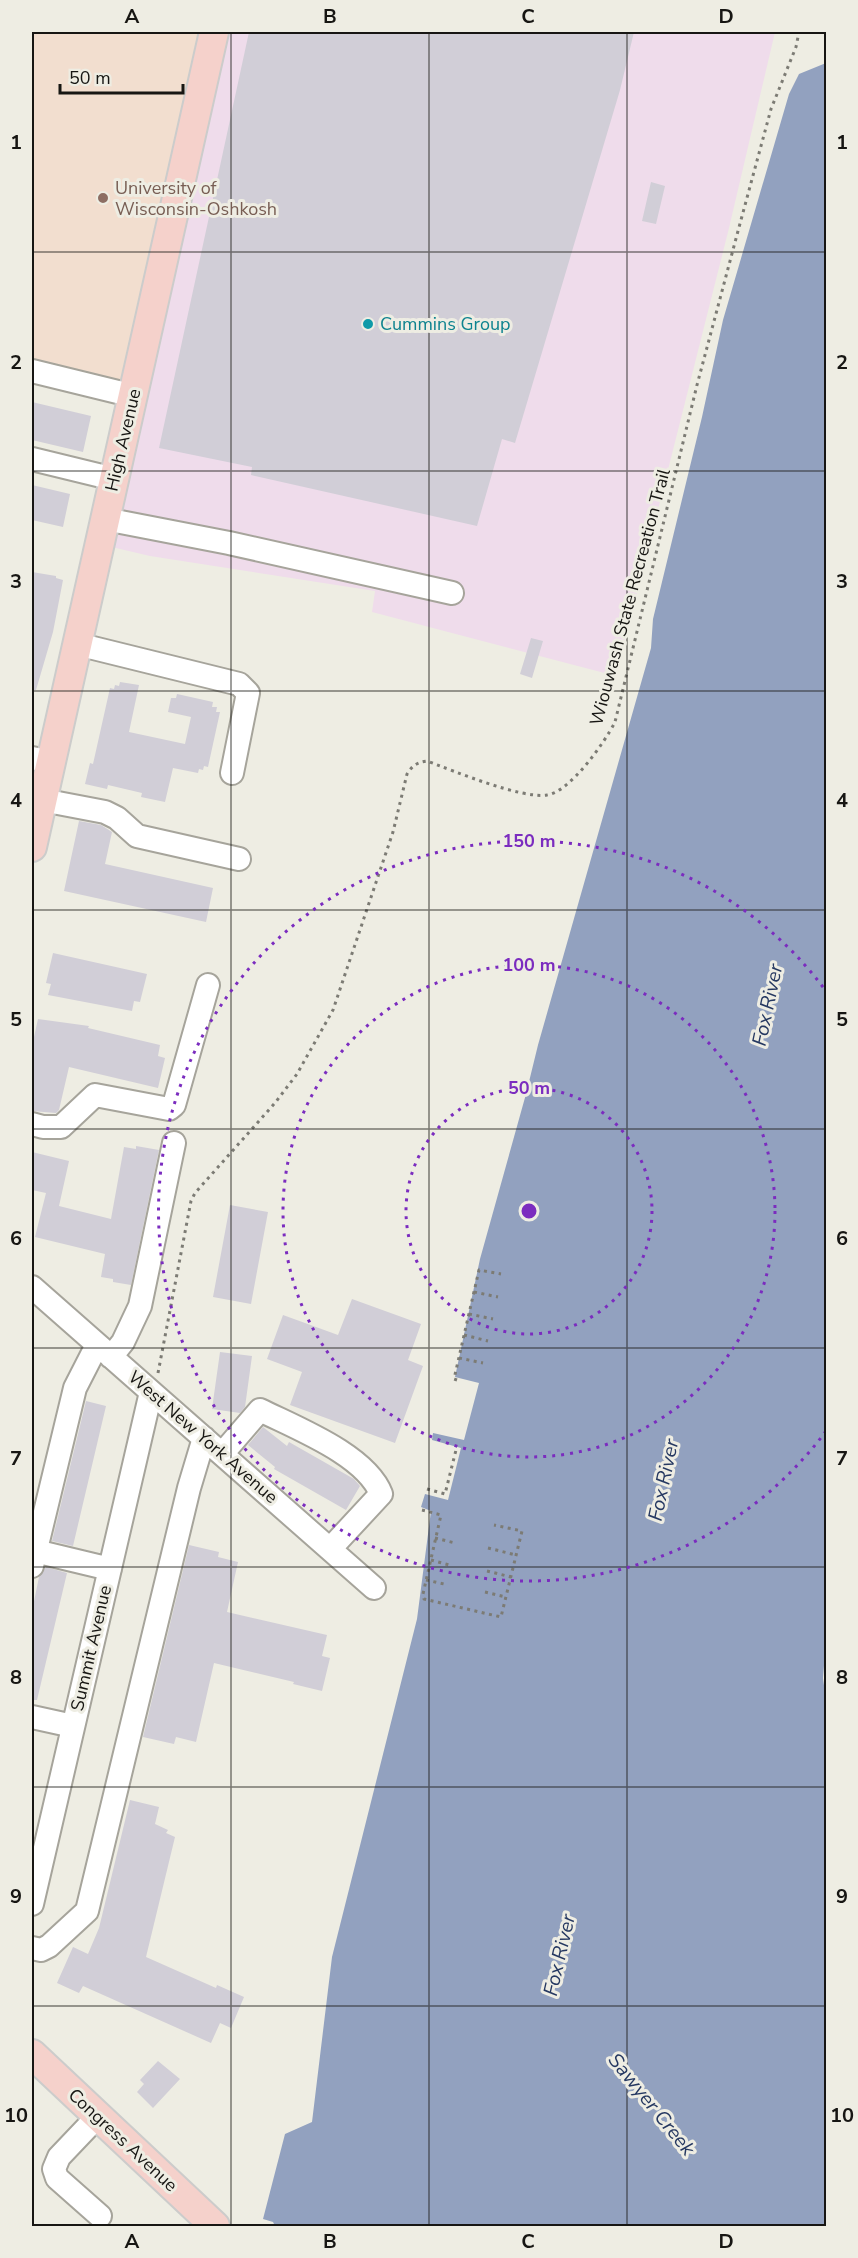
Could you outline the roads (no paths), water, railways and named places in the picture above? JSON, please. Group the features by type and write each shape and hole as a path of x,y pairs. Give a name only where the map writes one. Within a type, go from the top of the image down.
{"main road":[{"name":"High Avenue","path":"32,847 41,760 77,644 214,32"},
{"name":"Congress Avenue","path":"32,2054 215,2226"}],"street":[{"path":"32,370 134,396"},
{"path":"32,459 114,479"},
{"path":"105,519 230,543 452,593"},
{"path":"77,644 239,684 248,693 231,773"},
{"path":"39,793 105,812 117,818 136,836 239,859"},
{"path":"32,1124 43,1127 61,1127 95,1095 169,1109 174,1105 208,985"},
{"path":"110,1569 33,1559 75,1389 104,1351 123,1342 140,1306 174,1143"},
{"name":"West New York Avenue","path":"32,1287 374,1588"},
{"name":"Summit Avenue","path":"32,1905 34,1878 110,1569 148,1390"},
{"path":"222,1454 260,1410 348,1455 376,1482 381,1494 330,1549"},
{"path":"32,1948 40,1950 49,1946 87,1911 189,1488 204,1438"},
{"path":"32,1717 73,1726"},
{"path":"98,2116 59,2157 54,2169 57,2178 100,2216"}],"water":[{"path":"826,63 826,1641 823,1678 826,1700 826,2112 824,2114 826,2121 826,2226 275,2226 273,2222 263,2219 285,2134 312,2122 332,1957 417,1619 431,1511 421,1507 425,1494 448,1500 461,1448 432,1440 433,1433 464,1440 479,1383 455,1377 480,1259 538,1045 651,648 653,619 723,320 789,94 799,74"}],"place":[{"name":"University of Wisconsin-Oshkosh","path":"103,198"},
{"name":"Cummins Group","path":"368,324"}],"water label":[{"name":"Fox River","path":"767,1005"},
{"name":"Fox River","path":"663,1480"},
{"name":"Fox River","path":"559,1955"},
{"name":"Sawyer Creek","path":"652,2104"}]}
